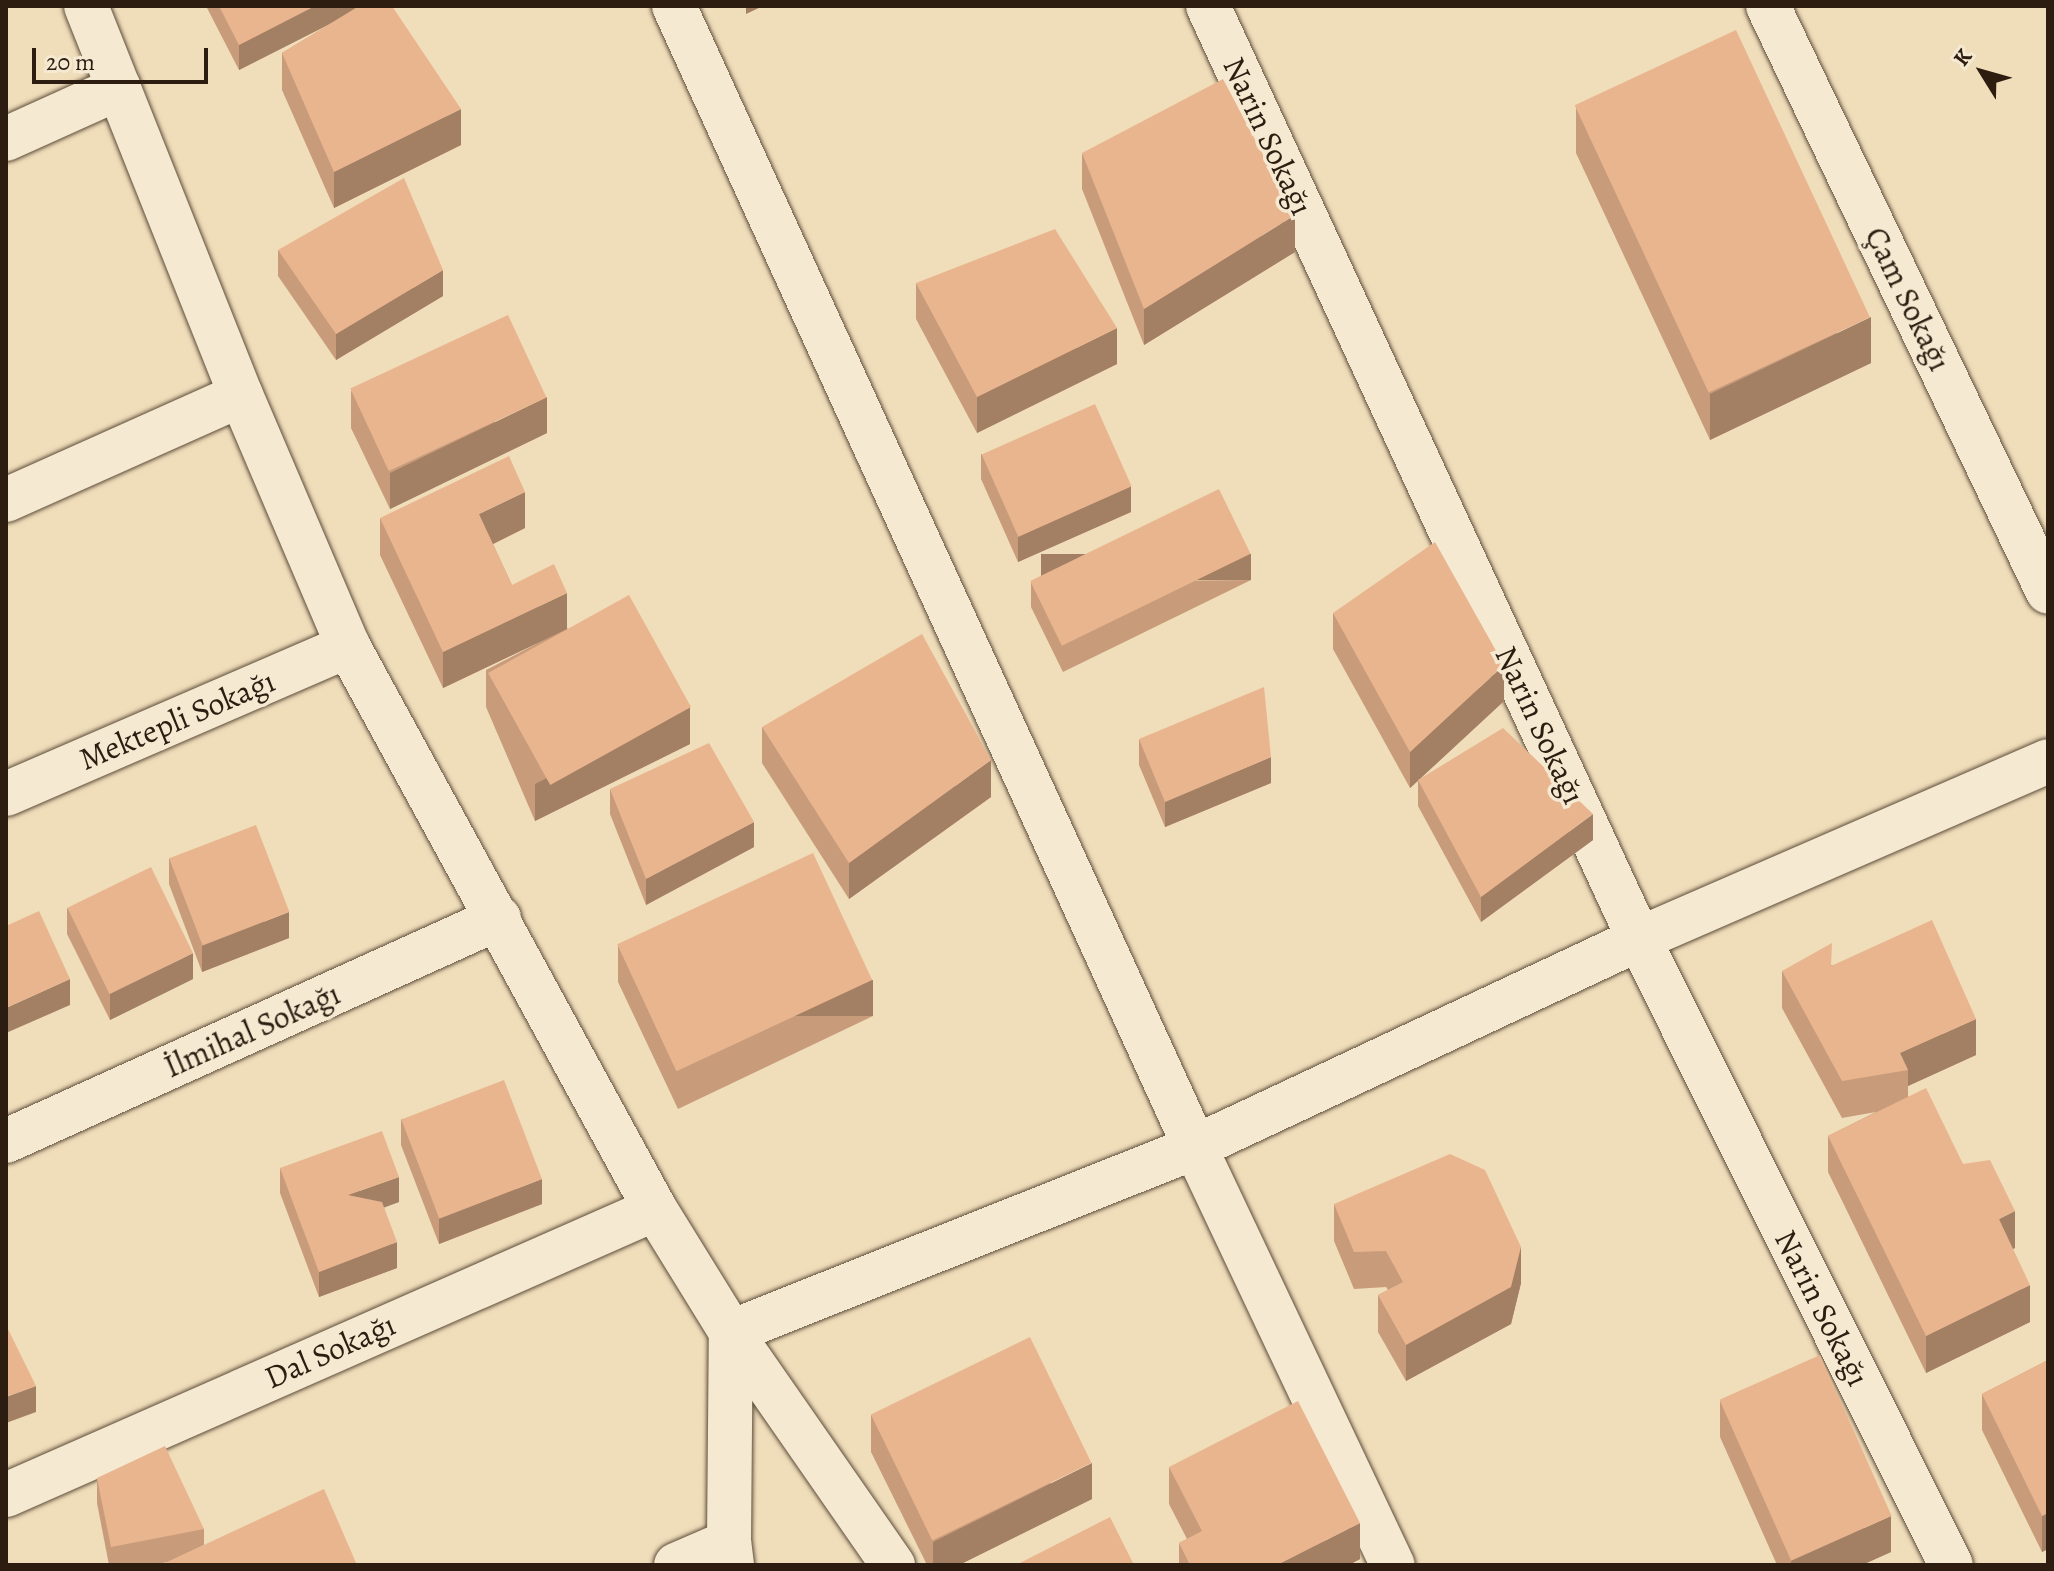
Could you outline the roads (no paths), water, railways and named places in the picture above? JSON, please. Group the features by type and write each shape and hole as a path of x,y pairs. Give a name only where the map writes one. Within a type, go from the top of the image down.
{"street":[{"path":"86,6 241,395 348,646 655,1209 731,1332 893,1565"},
{"path":"674,6 1195,1147 1393,1565"},
{"name":"Narin Sokağı","path":"1208,6 1639,939 1951,1565"},
{"name":"Çam Sokağı","path":"1768,6 2048,592"},
{"path":"6,139 119,88"},
{"path":"6,500 241,395"},
{"name":"Mektepli Sokağı","path":"6,794 348,646"},
{"path":"731,1332 1195,1147 1639,939 2048,761"},
{"name":"İlmihal Sokağı","path":"6,1141 499,918"},
{"name":"Dal Sokağı","path":"6,1495 655,1209"},
{"path":"676,1565 731,1554 731,1332"}]}
